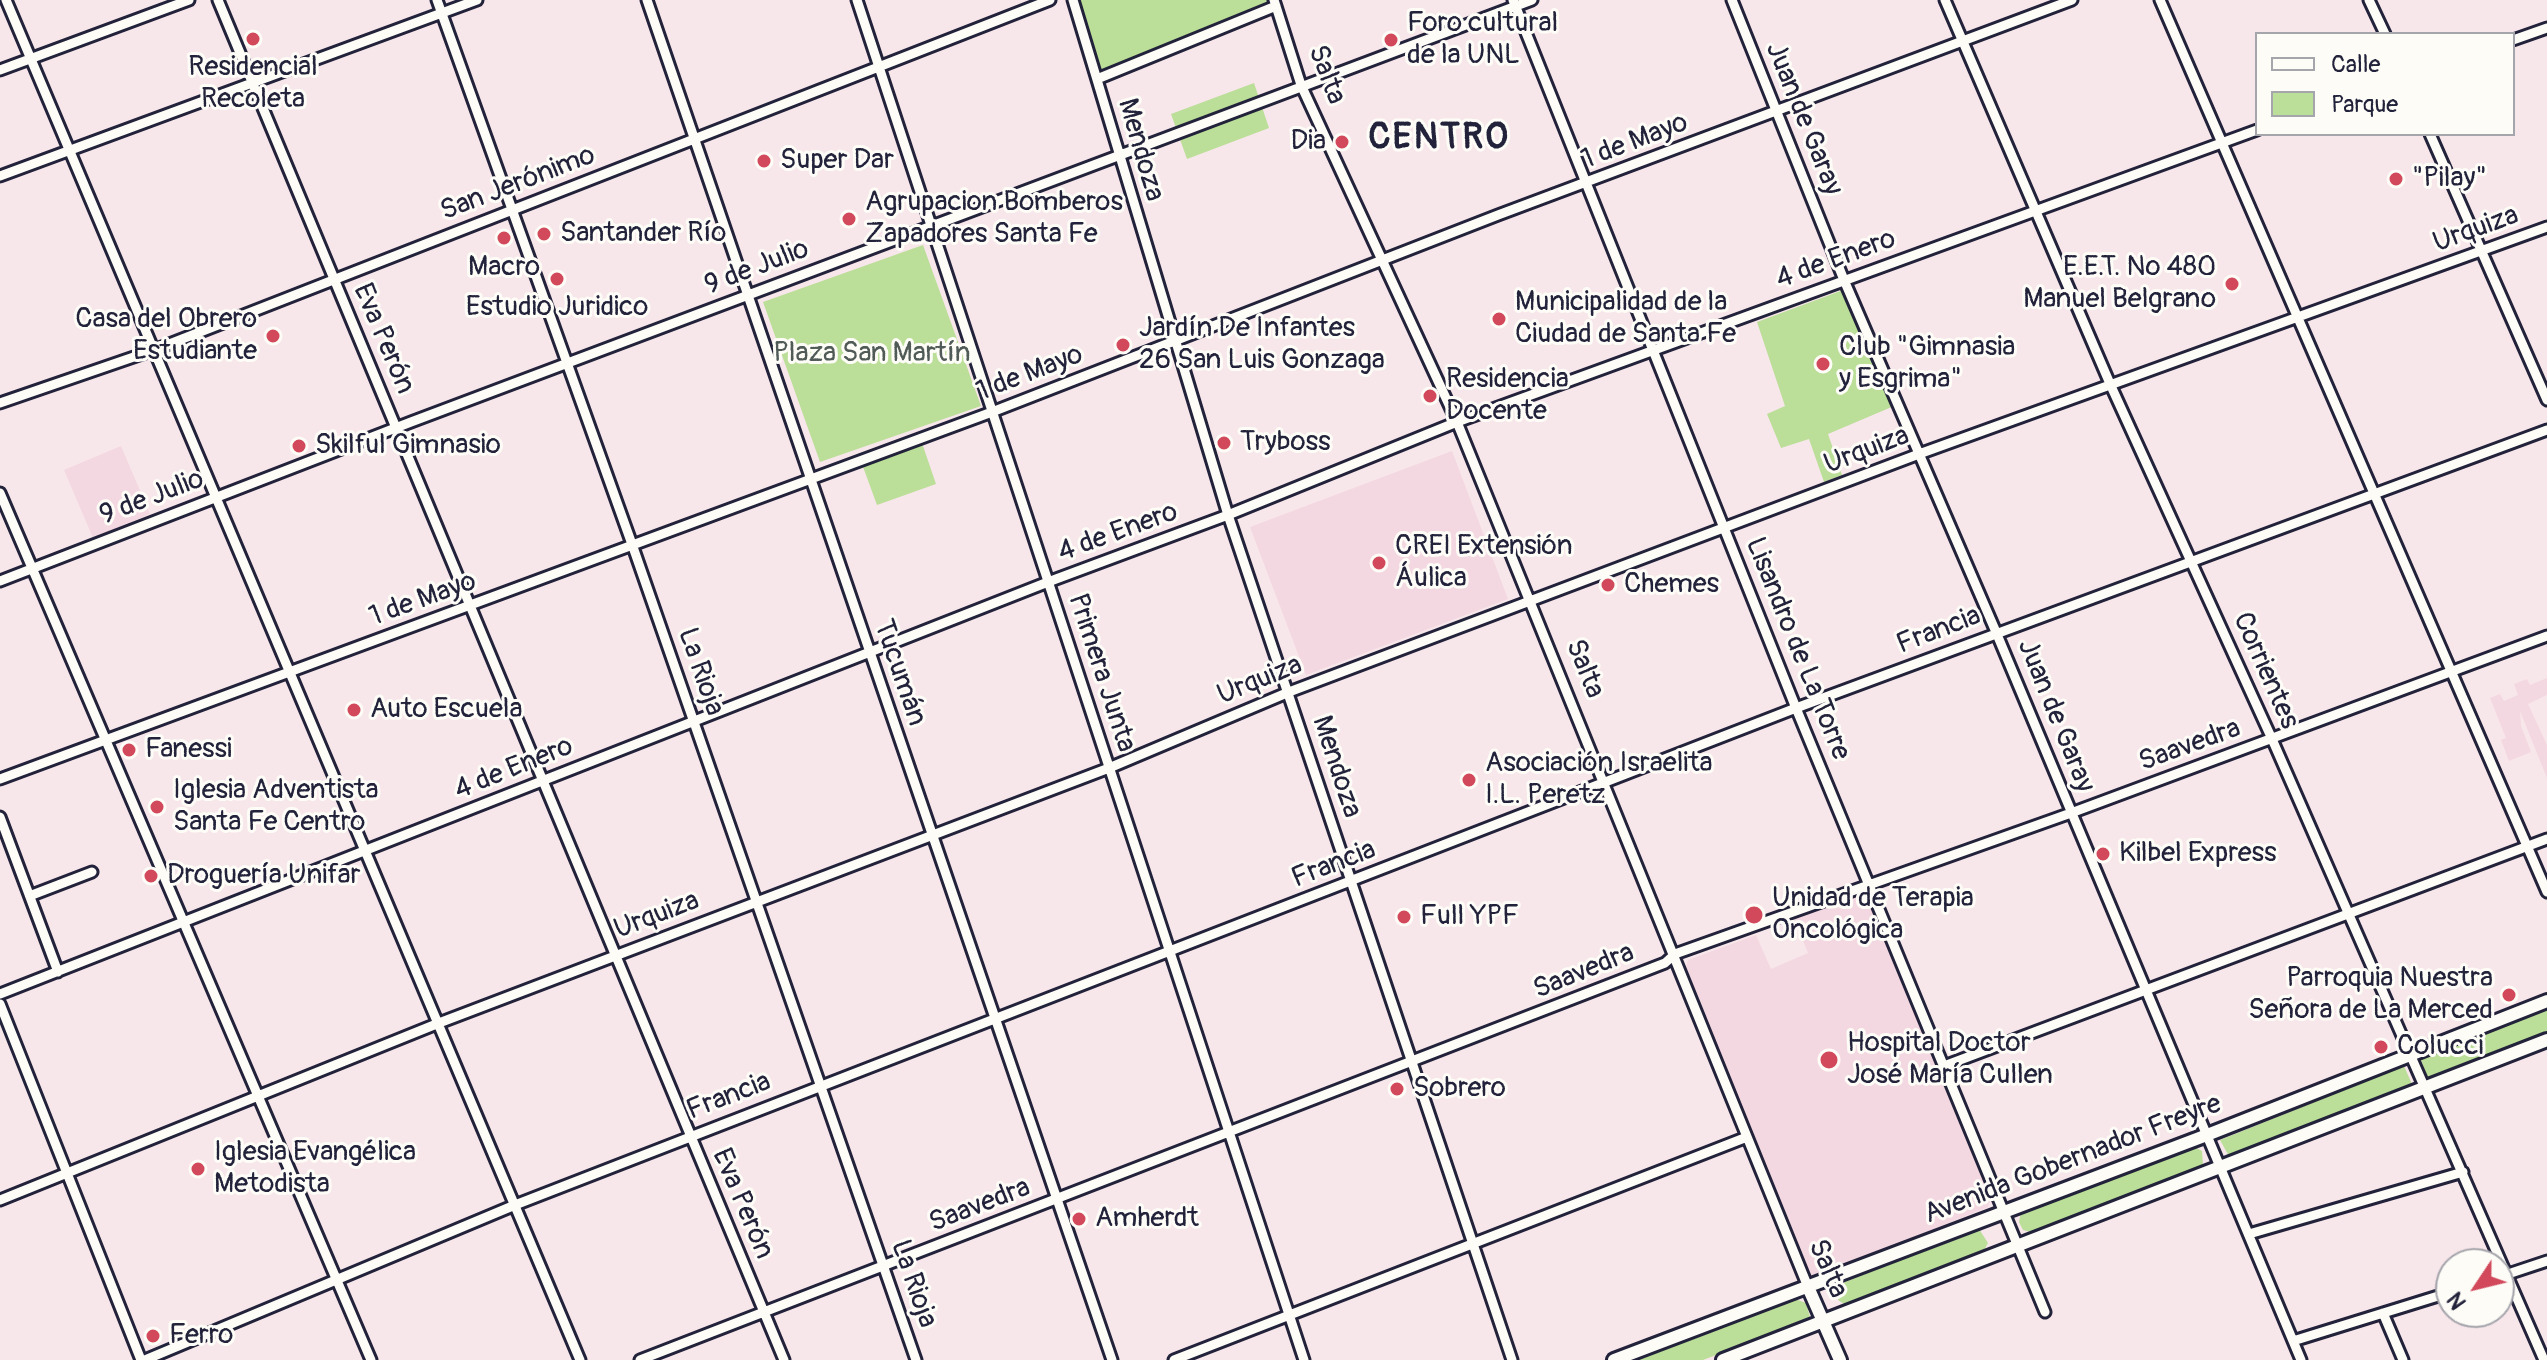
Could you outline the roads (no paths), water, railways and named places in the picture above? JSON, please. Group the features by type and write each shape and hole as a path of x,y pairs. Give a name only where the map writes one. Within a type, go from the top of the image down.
{"main road":[{"name":"Avenida Gobernador Freyre","path":"1614,1360 2207,1135 2547,1001"},
{"path":"1723,1360 2547,1040"},
{"name":"Salta","path":"1808,1287 1840,1360"}],"street":[{"path":"6,0 580,1360"},
{"path":"0,70 189,0"},
{"name":"Eva Perón","path":"218,0 784,1360"},
{"name":"La Rioja","path":"437,0 633,547 916,1360"},
{"path":"0,176 477,0"},
{"name":"Tucumán","path":"647,0 1112,1360"},
{"name":"Primera Junta","path":"857,0 1304,1360"},
{"name":"San Jerónimo","path":"0,403 154,350 1050,0"},
{"name":"Mendoza","path":"1073,0 1228,515 1512,1360"},
{"name":"9 de Julio","path":"0,581 1514,3 1532,0"},
{"name":"Juan de Garay","path":"1732,0 1844,280 1996,632 2301,1360"},
{"name":"Corrientes","path":"1945,0 2111,386 2272,739 2463,1172 2492,1248"},
{"name":"1 de Mayo","path":"0,779 633,547 1382,263 1498,215 1589,184 1775,110 2072,0"},
{"path":"2160,0 2547,892"},
{"path":"2369,0 2384,32"},
{"path":"1097,79 1275,3"},
{"name":"Salta","path":"1275,3 1301,85 1457,422 1808,1287"},
{"name":"Lisandro de La Torre","path":"1514,3 1589,184 1796,708 2045,1312"},
{"path":"2515,39 2547,28"},
{"name":"4 de Enero","path":"0,994 1048,582 1228,515 1457,422 2255,131"},
{"path":"2431,136 2547,400"},
{"name":"Urquiza","path":"0,1200 439,1023 931,833 1109,768 1289,692 1726,530 1919,454 2300,319 2547,227"},
{"name":"Francia","path":"143,1360 515,1205 1170,954 1796,708 2547,430"},
{"path":"0,493 261,1095 371,1360"},
{"name":"Saavedra","path":"640,1360 1412,1063 1665,963 1675,954 2071,813 2547,636"},
{"path":"0,817 32,895 58,972"},
{"path":"1944,1066 2547,839"},
{"path":"32,895 92,872"},
{"path":"0,1004 143,1360"},
{"path":"1174,1360 1747,1137"},
{"path":"2249,1234 2463,1172"},
{"path":"2515,1272 2547,1261"},
{"path":"2293,1341 2435,1297"},
{"name":"Corrientes","path":"2515,1301 2544,1360"},
{"path":"2383,1313 2403,1360"}],"place":[{"name":"Residencial Recoleta","path":"253,39"},
{"name":"Foro cultural de la UNL","path":"1391,40"},
{"name":"Dia","path":"1342,142"},
{"name":"Super Dar","path":"764,161"},
{"name":"\"Pilay\"","path":"2396,179"},
{"name":"Agrupacion Bomberos Zapadores Santa Fe","path":"849,219"},
{"name":"Santander Río","path":"544,234"},
{"name":"Macro","path":"504,238"},
{"name":"Estudio Juridico","path":"557,279"},
{"name":"E.E.T. No 480 Manuel Belgrano","path":"2232,284"},
{"name":"Municipalidad de la Ciudad de Santa Fe","path":"1499,319"},
{"name":"Casa del Obrero Estudiante","path":"273,336"},
{"name":"Jardín De Infantes 26 San Luis Gonzaga","path":"1123,345"},
{"name":"Club \"Gimnasia y Esgrima\"","path":"1823,364"},
{"name":"Residencia Docente","path":"1430,396"},
{"name":"Tryboss","path":"1224,443"},
{"name":"Skilful Gimnasio","path":"299,446"},
{"name":"CREI Extensión Áulica","path":"1379,563"},
{"name":"Chemes","path":"1608,585"},
{"name":"Auto Escuela","path":"354,710"},
{"name":"Fanessi","path":"129,750"},
{"name":"Asociación Israelita I.L. Peretz","path":"1469,780"},
{"name":"Iglesia Adventista Santa Fe Centro","path":"157,807"},
{"name":"Kilbel Express","path":"2103,854"},
{"name":"Droguería Unifar","path":"151,876"},
{"name":"Unidad de Terapia Oncológica","path":"1754,915"},
{"name":"Full YPF","path":"1404,917"},
{"name":"Parroquia Nuestra Señora de La Merced","path":"2509,995"},
{"name":"Colucci","path":"2381,1047"},
{"name":"Hospital Doctor José María Cullen","path":"1829,1060"},
{"name":"Sobrero","path":"1397,1089"},
{"name":"Iglesia Evangélica Metodista","path":"198,1169"},
{"name":"Amherdt","path":"1079,1219"},
{"name":"Ferro","path":"153,1336"}],"district":[{"name":"CENTRO","path":"1439,139"}],"park label":[{"name":"Plaza San Martín","path":"872,354"}]}
